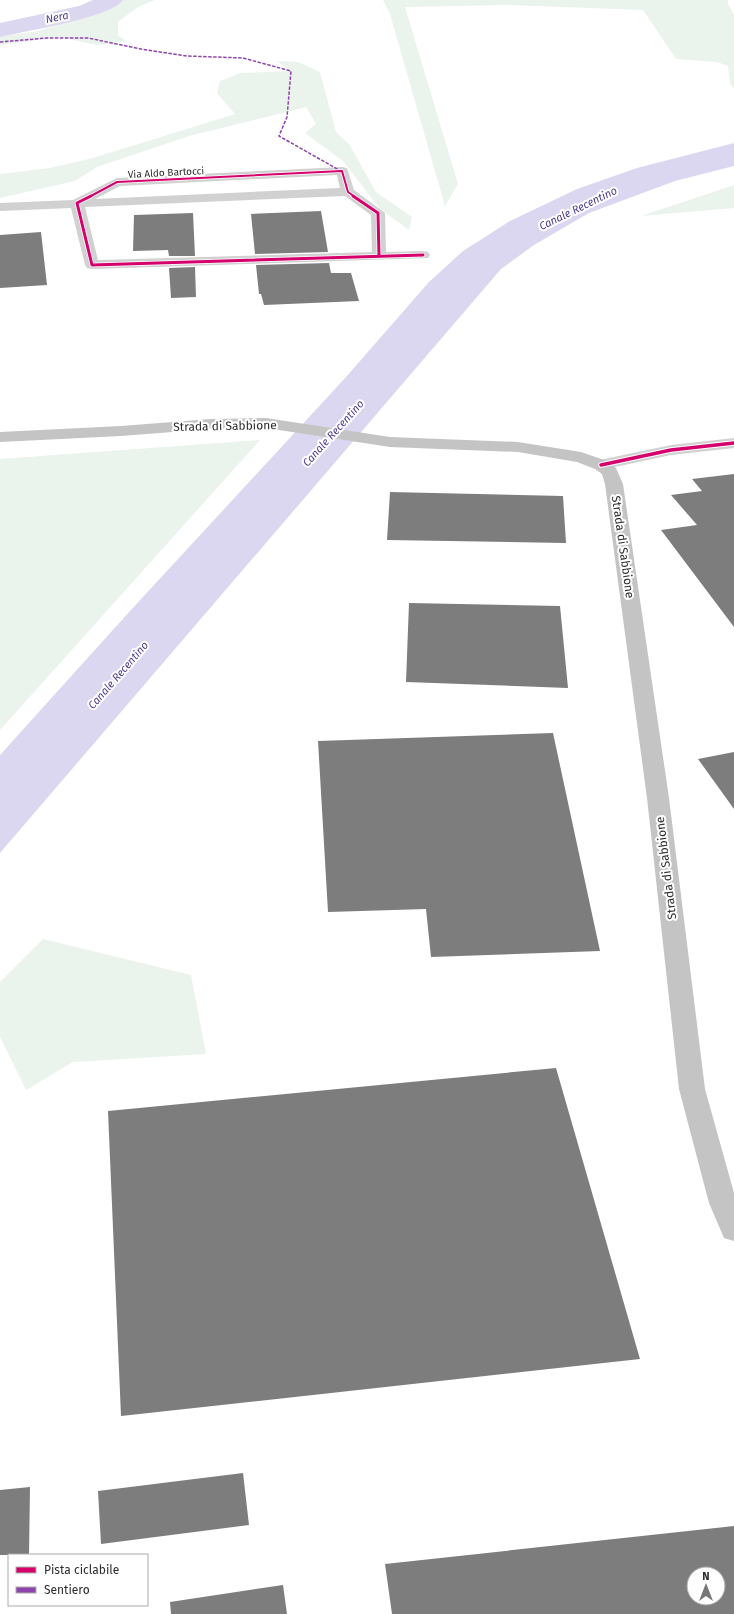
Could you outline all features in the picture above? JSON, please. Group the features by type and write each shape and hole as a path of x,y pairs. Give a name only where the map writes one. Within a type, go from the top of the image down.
{"main road":[{"name":"Strada di Sabbione","path":"0,436 120,431 211,424 266,423 390,442 518,447 581,457 601,465 610,472 614,484 658,798 692,1090 723,1203 734,1230"}],"street":[{"name":"Via Aldo Bartocci","path":"0,207 348,192 342,171 117,182 77,203"},
{"path":"348,192 378,213 379,256"},
{"path":"77,203 92,265 423,255"},
{"path":"601,465 671,450 734,443"}],"shaded area":[{"path":"123,0 155,0 138,7 118,22 118,36 127,41 97,45 59,37 0,45 0,36 33,32 91,16"},
{"path":"383,0 728,0 728,4 734,15 734,89 730,83 728,66 717,62 676,59 643,10 508,5 405,7 458,184 445,206 390,14"},
{"path":"277,61 298,62 320,72 336,132 349,144 376,192 412,217 409,230 380,209 343,161 305,133 316,124 306,107 189,136 97,167 75,181 0,198 0,174 50,168 93,158 235,114 217,93 220,81 241,73 291,71"},
{"path":"734,185 734,208 641,216"},
{"path":"260,440 0,730 0,459"},
{"path":"43,939 191,975 206,1054 73,1062 26,1090 0,1037 0,982"}],"water":[{"name":"Canale Recentino","path":"734,143 734,166 675,181 589,213 534,245 501,269 0,853 0,755 130,611 346,377 429,282 463,251 510,221 577,189 637,168"}],"building":[{"path":"321,211 328,252 255,254 251,214"},
{"path":"193,213 195,256 169,256 168,250 133,251 134,215"},
{"path":"41,232 47,285 0,288 0,235"},
{"path":"329,263 331,273 351,273 359,301 264,305 261,294 259,294 256,265"},
{"path":"195,267 196,297 171,298 169,268"},
{"path":"734,474 734,627 661,530 697,525 671,495 702,491 692,479"},
{"path":"390,492 563,496 566,543 387,540"},
{"path":"409,603 560,606 568,688 406,682"},
{"path":"553,733 600,951 431,957 426,909 328,912 318,741"},
{"path":"734,752 734,809 698,759"},
{"path":"556,1068 640,1359 121,1416 108,1111"},
{"path":"243,1473 249,1525 101,1544 98,1491"},
{"path":"30,1487 29,1554 0,1555 0,1490"},
{"path":"734,1526 734,1614 392,1614 385,1564"},
{"path":"283,1585 287,1614 171,1614 170,1602"}],"waterway":[{"name":"Nera","path":"0,30 86,11 112,0"}],"marked path":[{"path":"0,42 47,38 88,38 141,49 187,56 243,58 291,71 287,117 279,136 339,170"}],"cycle path":[{"path":"379,256 378,213 348,192 342,171 117,182 77,203 92,265 423,255"},
{"path":"601,465 671,450 734,443"}]}
